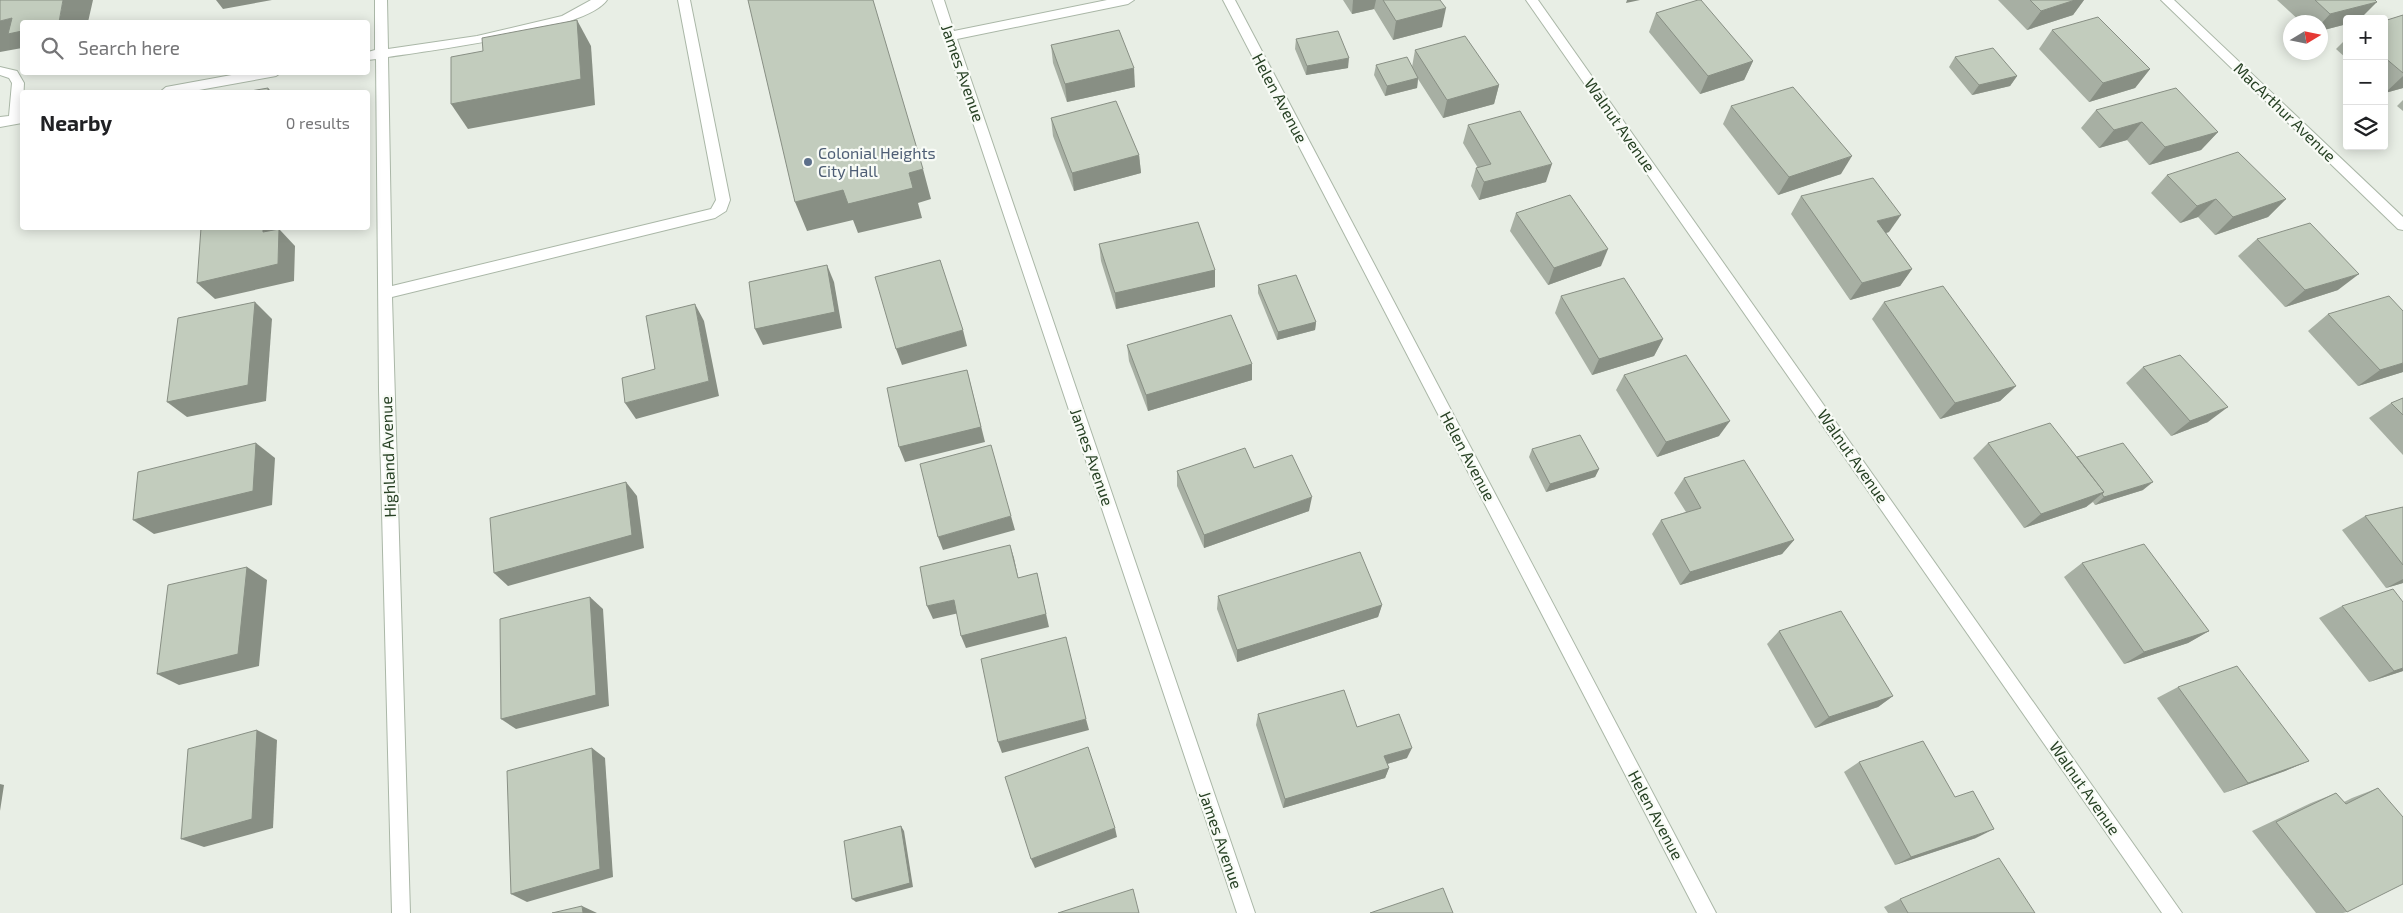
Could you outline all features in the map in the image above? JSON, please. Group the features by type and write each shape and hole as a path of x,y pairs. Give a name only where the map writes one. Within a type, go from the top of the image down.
{"street":[{"name":"Highland Avenue","path":"381,0 375,54 385,293 401,913"},
{"path":"375,54 477,40 566,19 601,0"},
{"path":"385,293 715,213 723,200 684,0"},
{"name":"James Avenue","path":"938,0 1246,913"},
{"path":"950,36 1128,0"},
{"name":"Helen Avenue","path":"1229,0 1707,913"},
{"name":"Walnut Avenue","path":"1532,0 2173,913"},
{"name":"MacArthur Avenue","path":"2167,0 2403,225"},
{"path":"0,71 13,74 18,83 19,118 0,122"},
{"path":"177,90 260,75"}],"building":[{"path":"0,0 63,0 59,20 20,20 20,31 8,34 12,18 0,21"},
{"path":"748,0 873,0 923,169 909,173 913,188 848,204 843,190 795,202"},
{"path":"1383,0 1440,0 1446,8 1396,21"},
{"path":"1701,0 1753,61 1708,76 1656,13"},
{"path":"2030,0 2075,0 2041,11"},
{"path":"2315,0 2375,0 2377,2 2330,14"},
{"path":"2403,15 2403,73 2388,60 2388,20"},
{"path":"2098,17 2150,69 2103,83 2052,30"},
{"path":"577,20 581,79 451,104 451,57 483,51 482,38"},
{"path":"1119,30 1134,68 1065,84 1051,45"},
{"path":"1338,31 1349,58 1307,66 1296,39"},
{"path":"1465,36 1499,85 1447,100 1415,50"},
{"path":"1993,48 2017,76 1979,85 1955,57"},
{"path":"1407,57 1418,78 1387,86 1376,65"},
{"path":"1793,87 1852,156 1789,177 1731,106"},
{"path":"2176,88 2218,132 2165,147 2142,122 2114,130 2096,110"},
{"path":"1116,101 1139,155 1072,173 1051,118"},
{"path":"1520,111 1552,164 1484,182 1476,168 1491,164 1468,125"},
{"path":"2238,152 2286,199 2233,217 2216,199 2197,206 2167,175"},
{"path":"1873,178 1901,215 1877,221 1912,269 1862,283 1801,196"},
{"path":"1570,195 1608,249 1554,268 1516,213"},
{"path":"1198,222 1215,270 1115,293 1099,244"},
{"path":"2310,223 2359,274 2305,290 2257,239"},
{"path":"201,230 263,230 263,232 279,230 278,264 197,283"},
{"path":"940,260 963,330 896,349 875,277"},
{"path":"827,265 835,312 755,329 749,282"},
{"path":"1296,275 1316,322 1278,332 1258,285"},
{"path":"1624,278 1663,339 1599,359 1561,296"},
{"path":"1943,286 2016,386 1955,403 1884,302"},
{"path":"2389,296 2403,311 2403,363 2380,370 2328,314"},
{"path":"255,302 248,385 167,402 178,318"},
{"path":"695,304 709,381 625,403 622,378 655,369 646,316"},
{"path":"1231,315 1252,364 1146,395 1127,345"},
{"path":"1686,355 1730,421 1666,442 1624,375"},
{"path":"2180,355 2228,407 2190,421 2143,367"},
{"path":"967,370 981,427 899,447 887,388"},
{"path":"2403,398 2403,415 2391,403"},
{"path":"2050,423 2104,492 2041,514 1988,443"},
{"path":"1580,435 1599,469 1550,484 1532,449"},
{"path":"256,443 253,491 133,520 138,472"},
{"path":"2123,443 2153,482 2104,497 2102,494 2104,492 2077,457"},
{"path":"991,445 1011,516 938,537 920,464"},
{"path":"1245,448 1254,468 1292,455 1312,497 1204,535 1177,471"},
{"path":"1744,460 1794,540 1690,572 1661,520 1701,508 1684,478"},
{"path":"626,482 632,535 494,573 490,518"},
{"path":"2403,507 2403,565 2365,516"},
{"path":"2144,544 2209,631 2144,652 2082,563"},
{"path":"1010,545 1018,578 1037,573 1046,614 961,636 954,600 927,606 920,567"},
{"path":"1360,552 1382,605 1237,650 1218,596"},
{"path":"247,567 238,654 157,674 168,585"},
{"path":"2393,589 2403,602 2403,668 2394,671 2342,606"},
{"path":"590,597 596,695 501,719 500,619"},
{"path":"1841,611 1893,696 1829,717 1779,631"},
{"path":"1066,637 1086,719 998,742 981,659"},
{"path":"2237,666 2309,761 2248,783 2178,687"},
{"path":"1344,690 1357,727 1399,714 1412,748 1384,756 1389,768 1285,799 1258,714"},
{"path":"257,730 252,819 181,839 188,749"},
{"path":"1923,741 1955,797 1973,791 1994,829 1911,857 1859,762"},
{"path":"1088,747 1115,828 1031,859 1005,777"},
{"path":"592,748 600,869 511,894 507,771"},
{"path":"2378,788 2403,817 2403,884 2347,912 2276,822 2336,793 2346,804"},
{"path":"901,826 910,883 852,899 844,841"},
{"path":"1999,858 2035,913 1908,913 1900,899"},
{"path":"1443,888 1453,913 1370,913"},
{"path":"1133,889 1139,913 1058,913"},
{"path":"582,906 583,913 552,913"}],"place":[{"name":"Colonial Heights City Hall","path":"808,162"}]}
